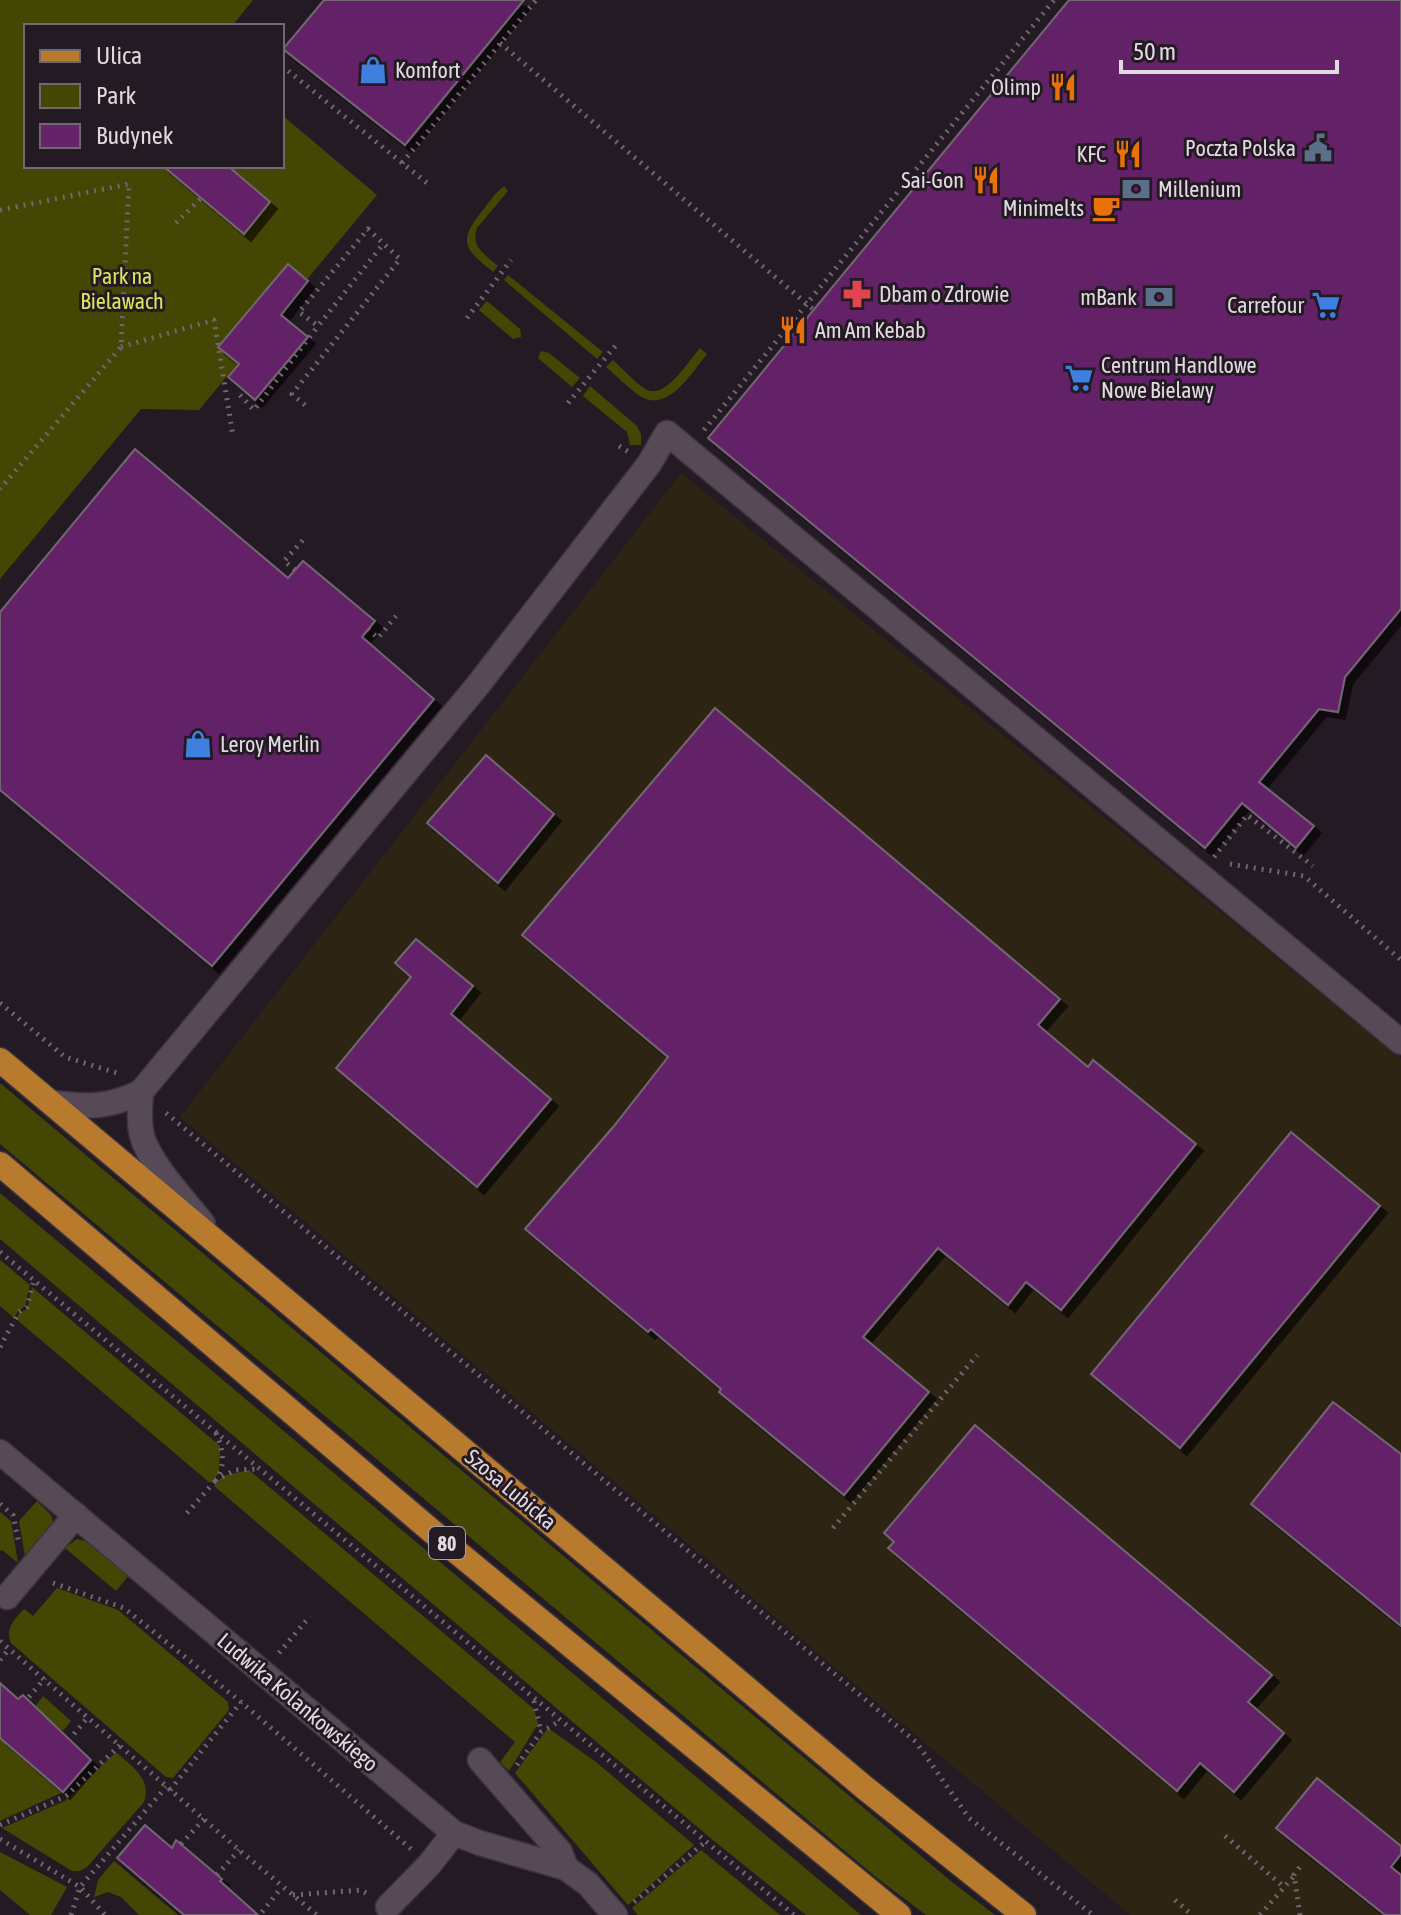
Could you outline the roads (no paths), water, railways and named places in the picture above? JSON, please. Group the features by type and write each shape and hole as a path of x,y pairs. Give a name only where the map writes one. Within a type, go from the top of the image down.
{"main road":[{"name":"Szosa Lubicka","path":"0,1060 865,1788 1024,1915"},
{"name":"80","path":"0,1164 441,1539 899,1915"}],"street":[{"path":"216,1241 143,1140 139,1118 149,1099 478,685 649,464 667,433 1401,1042"},
{"path":"53,1103 90,1107 149,1099"},
{"name":"Ludwika Kolankowskiego","path":"0,1452 454,1833 566,1868 622,1910"},
{"path":"7,1597 76,1515"},
{"path":"480,1760 560,1852 566,1868"},
{"path":"388,1907 429,1865 454,1833"}],"place":[{"name":"Komfort","path":"373,70"},
{"name":"Olimp","path":"1063,87"},
{"name":"Poczta Polska","path":"1318,148"},
{"name":"KFC","path":"1128,154"},
{"name":"Sai-Gon","path":"986,180"},
{"name":"Millenium","path":"1136,189"},
{"name":"Minimelts","path":"1106,208"},
{"name":"Dbam o Zdrowie","path":"857,294"},
{"name":"mBank","path":"1159,297"},
{"name":"Carrefour","path":"1326,305"},
{"name":"Am Am Kebab","path":"793,330"},
{"name":"Centrum Handlowe Nowe Bielawy","path":"1079,378"},
{"name":"Leroy Merlin","path":"198,744"}],"park label":[{"name":"Park na Bielawach","path":"122,288"}]}
